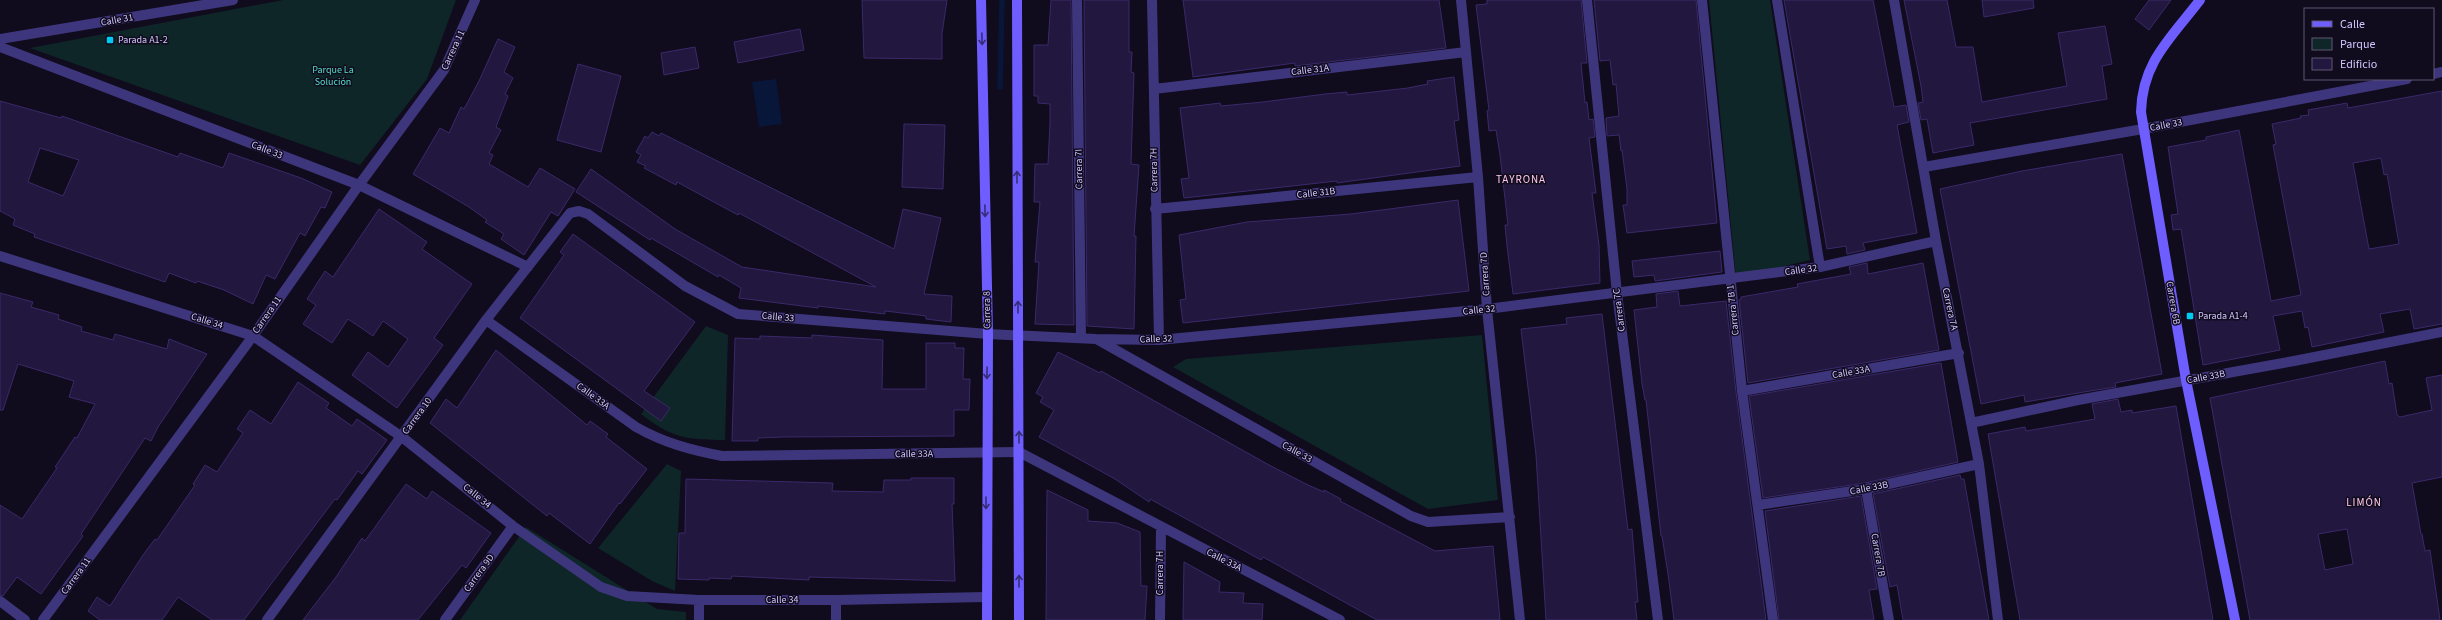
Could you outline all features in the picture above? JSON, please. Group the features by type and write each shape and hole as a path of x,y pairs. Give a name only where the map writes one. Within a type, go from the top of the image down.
{"street":[{"name":"Calle 31","path":"0,39 234,0"},
{"name":"Carrera 11","path":"43,620 253,336 358,186 444,70 475,0"},
{"name":"Carrera 8","path":"981,0 988,334 986,453 987,620"},
{"path":"1017,0 1019,620"},
{"name":"Carrera 7I","path":"1077,0 1081,338"},
{"name":"Carrera 7H","path":"1152,0 1155,209 1159,340"},
{"name":"Carrera 7D","path":"1461,0 1478,177 1487,309 1520,620"},
{"name":"Carrera 7C","path":"1587,0 1617,293 1658,620"},
{"name":"Carrera 7B 1","path":"1702,0 1742,391 1772,620"},
{"path":"1777,0 1820,267"},
{"name":"Carrera 7A","path":"1894,0 1936,241 1979,464 1998,620"},
{"name":"Carrera 6B","path":"2200,0 2155,58 2147,73 2142,92 2143,129 2186,380 2235,620"},
{"name":"Calle 33","path":"0,47 358,186 528,267"},
{"name":"Calle 31A","path":"1154,89 1466,52"},
{"name":"Calle 33","path":"1924,166 2143,129 2402,80"},
{"name":"Calle 31B","path":"1155,209 1478,177"},
{"name":"Calle 33","path":"570,213 579,211 588,214 685,286 738,314 988,334 1018,335"},
{"name":"Carrera 10","path":"267,620 486,320 570,213"},
{"name":"Calle 32","path":"1018,335 1096,339 1159,340 1487,309 1730,280 1820,267 1936,241"},
{"name":"Calle 34","path":"0,256 253,336 402,437 513,526 600,587 627,596 699,600 836,600 986,597"},
{"name":"Calle 33A","path":"486,320 636,427 656,438 683,448 722,456 1019,452 1340,620"},
{"name":"Calle 33B","path":"1971,423 2186,380 2442,332"},
{"name":"Calle 33","path":"1096,339 1411,516 1428,522 1510,517"},
{"name":"Calle 33A","path":"1742,391 1959,354"},
{"name":"Calle 33B","path":"1758,505 1866,489 1979,464"},
{"name":"Carrera 7B","path":"1866,489 1889,620"},
{"name":"Carrera 9D","path":"445,620 513,526"},
{"name":"Carrera 7H","path":"1160,527 1160,620"},
{"path":"699,600 699,620"},
{"path":"836,600 836,620"},
{"path":"0,601 25,620"}],"green space":[{"name":"Parque La Solución","path":"283,0 456,0 427,79 360,165 30,48"},
{"path":"1709,0 1770,0 1810,260 1736,278"},
{"path":"706,326 728,335 725,440 700,439 680,436 662,428 641,414"},
{"path":"1482,335 1498,500 1428,509 1173,367 1186,359"},
{"path":"667,464 681,471 675,591 652,581 598,548"},
{"path":"526,527 657,609 686,612 686,620 460,620"}],"water":[{"path":"776,79 782,124 759,127 752,82"}],"building":[{"path":"862,0 947,0 942,34 942,59 864,58"},
{"path":"1051,0 1071,0 1074,325 1035,324 1039,262 1035,262 1040,202 1034,202 1035,164 1048,164 1050,104 1038,103 1038,96 1034,96 1034,45 1048,45"},
{"path":"1084,0 1129,0 1129,52 1132,52 1131,72 1134,73 1131,164 1139,165 1134,236 1136,236 1134,329 1087,326"},
{"path":"1183,0 1439,0 1446,48 1295,66 1295,63 1193,77"},
{"path":"1487,0 1581,0 1587,63 1581,63 1585,103 1587,102 1589,120 1593,119 1595,137 1589,138 1596,193 1592,193 1599,245 1600,283 1513,294 1505,225 1508,225 1500,155 1496,130 1489,131 1487,111 1489,110 1476,5 1487,4"},
{"path":"1594,0 1696,0 1717,223 1627,233 1623,205 1627,205 1627,189 1619,135 1607,136 1606,118 1619,116 1616,84 1613,85 1610,60 1600,61"},
{"path":"1784,0 1873,0 1894,107 1906,105 1909,122 1897,125 1917,233 1863,243 1865,250 1847,254 1846,246 1827,249"},
{"path":"1904,0 1947,0 1956,47 1973,47 1982,102 2067,86 2058,33 2105,26 2112,64 2102,66 2107,99 1970,123 1974,145 1933,153 1927,119 1921,120 1918,103 1923,102 1921,86"},
{"path":"1982,0 2033,0 2034,8 1984,17"},
{"path":"2149,0 2171,0 2149,30 2135,19"},
{"path":"800,29 804,50 738,63 734,42"},
{"path":"498,39 515,47 504,72 513,78 505,94 508,96 496,127 501,130 489,153 493,155 489,164 528,187 540,168 575,189 558,216 551,212 524,255 501,239 504,234 485,222 487,220 469,207 413,174 440,128 449,133 461,107 464,109 479,81"},
{"path":"695,47 699,68 664,75 661,53"},
{"path":"578,64 621,76 601,152 557,140"},
{"path":"1454,77 1459,120 1454,121 1460,166 1337,183 1337,181 1184,198 1181,179 1189,178 1180,108 1220,103 1221,106 1263,102 1347,92 1347,95 1408,88 1428,84 1427,81"},
{"path":"2442,91 2442,324 2414,329 2410,309 2380,314 2384,332 2312,347 2308,327 2305,328 2302,311 2273,316 2280,350 2203,365 2181,229 2173,230 2171,215 2178,214 2168,147 2206,140 2206,137 2239,130 2271,301 2301,295 2273,145 2276,144 2272,124 2309,115 2308,110 2347,103 2348,108","holes":["2381,158 2384,175 2387,174 2399,244 2369,249 2353,163"]},
{"path":"0,101 61,118 62,116 178,157 180,153 223,168 229,153 301,178 332,192 325,208 321,207 305,236 300,233 275,279 266,275 253,304 224,290 197,281 196,283 169,273 165,282 34,237 35,234 13,225 15,219 0,211","holes":["40,148 79,160 63,196 28,182"]},
{"path":"904,124 945,125 943,189 902,187"},
{"path":"652,132 659,136 661,133 894,249 903,209 941,218 924,294 952,296 951,322 926,319 926,316 885,311 885,314 818,306 818,308 739,298 741,288 719,275 718,277 651,238 650,240 576,192 591,169 675,229 742,267 876,287 739,213 738,215 677,182 676,185 644,168 646,166 637,162 641,155 636,152 645,136 648,138"},
{"path":"2122,154 2162,374 2115,383 2116,387 2025,402 2024,395 1981,404 1940,189 2022,171"},
{"path":"1458,200 1469,291 1183,323 1180,300 1186,299 1179,235 1247,222 1351,214"},
{"path":"379,209 427,242 422,249 472,284 434,338 443,345 397,408 352,375 368,352 388,367 408,339 383,321 373,336 348,319 332,343 303,324 316,305 307,299 325,271 333,277"},
{"path":"573,234 695,322 644,391 670,408 661,421 520,318 564,255 560,252"},
{"path":"1720,251 1722,272 1655,281 1654,275 1634,277 1632,261"},
{"path":"1867,263 1868,274 1923,263 1939,350 1748,383 1739,300 1741,297 1798,287 1797,284 1851,274 1849,267"},
{"path":"1678,291 1680,306 1726,301 1736,392 1766,620 1674,620 1661,536 1646,400 1642,384 1634,310 1657,307 1656,294"},
{"path":"0,293 33,302 31,307 59,315 58,319 82,327 81,331 113,340 115,334 167,349 169,339 207,354 158,427 151,441 145,438 81,534 83,536 41,594 17,577 3,596 0,595 0,505 22,519 57,468 55,467 75,437 77,438 95,404 69,397 74,381 18,364 3,410 0,410"},
{"path":"1602,314 1628,530 1632,529 1638,602 1635,602 1637,620 1546,620 1536,455 1521,329 1567,324 1566,318"},
{"path":"812,335 883,340 882,389 926,389 926,343 955,343 955,348 964,348 963,379 970,379 969,410 954,410 954,436 783,437 758,438 758,441 732,441 735,338 760,339 760,336 812,338"},
{"path":"496,350 587,425 590,421 608,434 606,437 647,469 620,504 619,503 590,544 549,513 547,516 430,423 446,399 457,408"},
{"path":"1058,352 1100,373 1101,371 1269,465 1308,485 1324,492 1324,490 1341,499 1340,501 1435,551 1493,546 1500,620 1377,620 1263,557 1261,560 1150,499 1149,502 1115,479 1039,437 1054,410 1040,402 1043,397 1036,393"},
{"path":"2385,361 2389,384 2392,383 2397,415 2400,417 2432,410 2426,378 2442,375 2442,477 2412,483 2425,551 2430,550 2440,620 2250,620 2210,398","holes":["2347,529 2353,564 2325,570 2318,534"]},
{"path":"1941,363 1958,462 1865,483 1763,498 1749,396"},
{"path":"298,382 329,403 326,408 352,426 357,419 387,440 362,474 358,471 337,500 335,499 244,620 212,620 178,597 162,620 100,620 88,611 97,597 110,606 143,555 155,539 157,540 195,485 193,484 205,465 217,472 243,433 237,429 250,410 271,424"},
{"path":"2118,399 2121,412 2132,410 2132,413 2176,406 2213,620 2020,620 1988,434 2025,427 2026,431 2095,419 2092,404"},
{"path":"1960,475 1961,479 1964,479 1989,620 1903,620 1897,585 1890,587 1873,494"},
{"path":"911,478 954,478 954,504 952,504 955,581 809,577 809,580 732,576 731,579 678,579 679,533 685,533 686,479 833,483 832,491 883,492 884,480 911,480"},
{"path":"406,484 427,499 432,491 491,533 466,568 462,565 418,620 303,620 336,577 362,538 365,541"},
{"path":"1047,490 1088,510 1088,521 1117,523 1140,532 1141,586 1147,586 1145,620 1046,620"},
{"path":"1861,496 1877,589 1869,590 1874,620 1779,620 1765,511"},
{"path":"1184,562 1220,582 1219,592 1244,593 1243,603 1263,604 1262,620 1183,620"}],"waterway":[{"path":"1000,87 1002,0"}],"place":[{"name":"Parada A1-2","path":"110,40"},
{"name":"Parada A1-4","path":"2190,316"}],"district":[{"name":"TAYRONA","path":"1521,179"},
{"name":"LIMÓN","path":"2364,502"}]}
